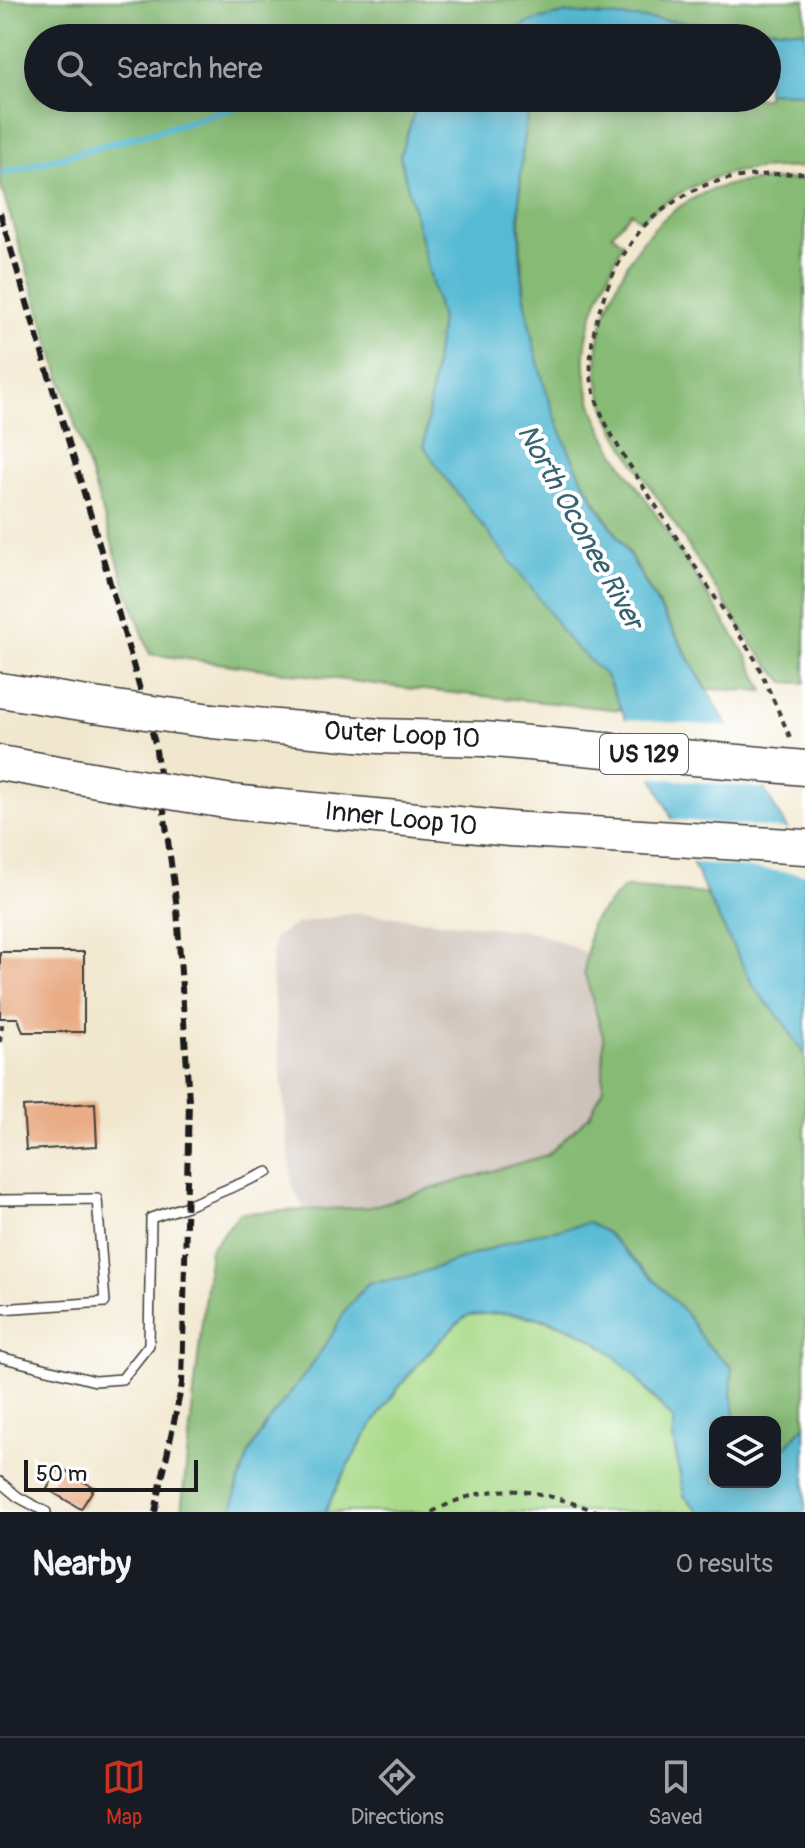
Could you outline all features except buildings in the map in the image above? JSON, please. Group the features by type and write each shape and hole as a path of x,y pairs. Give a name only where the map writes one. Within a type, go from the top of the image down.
{"highway":[{"name":"Outer Loop 10","path":"0,690 212,721 379,736 799,757"},
{"name":"Inner Loop 10","path":"0,763 232,802 510,829 805,847"}],"lane":[{"path":"0,1357 95,1381 122,1379 149,1345 151,1218 268,1172"},
{"path":"0,1200 97,1199 105,1302 0,1309"},
{"path":"0,1482 18,1497 46,1512"}],"path":[{"path":"799,757 755,659 604,423 592,383 591,362 599,309 628,251 647,224 692,191 713,183 751,176 805,173"},
{"path":"0,1042 3,1018"},
{"path":"432,1512 469,1496 502,1490 527,1491 599,1512"}],"shaded area":[{"path":"355,913 536,932 587,953 584,972 603,1036 603,1090 589,1116 547,1155 370,1207 303,1210 292,1184 271,969 274,938 296,924"}],"green space":[{"path":"0,0 805,0 805,31 781,29 781,24 712,24 567,13 534,24 24,24 24,112 414,112 400,156 441,319 424,446 606,676 622,710 404,688 150,654 123,578 0,183"},
{"path":"781,92 805,93 805,167 733,172 704,181 640,220 631,212 612,234 623,243 601,291 586,342 586,377 603,432 748,658 764,691 707,689 583,480 564,440 552,410 528,315 520,218 523,142 528,112 781,112"},
{"path":"805,179 805,683 784,682 757,651 639,470 618,435 603,400 597,353 602,324 626,267 647,236 674,210 725,186 752,181"},
{"path":"624,887 706,894 755,989 783,1021 805,1056 805,1425 786,1447 781,1448 781,1416 736,1416 731,1395 732,1368 706,1344 658,1284 606,1232 531,1235 403,1279 368,1283 346,1309 309,1369 266,1424 249,1454 232,1512 181,1512 210,1249 240,1213 370,1207 547,1155 589,1116 603,1090 603,1036 584,972 591,923"},
{"path":"502,1313 537,1318 569,1328 599,1344 627,1367 673,1419 673,1438 684,1496 700,1512 325,1512 374,1423 404,1381 465,1317"}],"water":[{"path":"567,13 712,24 526,24"},
{"path":"781,29 805,31 805,93 781,92"},
{"name":"North Oconee River","path":"414,112 529,112 523,142 520,188 521,268 526,308 545,386 558,424 592,497 625,548 805,860 805,1056 783,1021 755,989 711,903 606,676 568,640 424,446 441,319 400,156"},
{"path":"588,1223 606,1232 685,1312 706,1344 732,1368 731,1395 736,1416 709,1416 709,1488 781,1488 781,1448 786,1447 805,1425 805,1512 700,1512 684,1496 673,1438 673,1419 621,1362 601,1345 561,1324 531,1316 501,1313 465,1317 411,1372 363,1439 325,1512 232,1512 249,1454 266,1424 309,1369 346,1309 368,1283 403,1279 531,1235"}],"pier":[{"path":"622,719 734,727 769,789 649,777"},
{"path":"668,819 793,830 805,852 805,874 688,862"}],"waterway":[{"path":"4,173 220,112"}],"railway":[{"path":"0,213 155,743 177,908 189,1101 182,1384 155,1512"}]}
